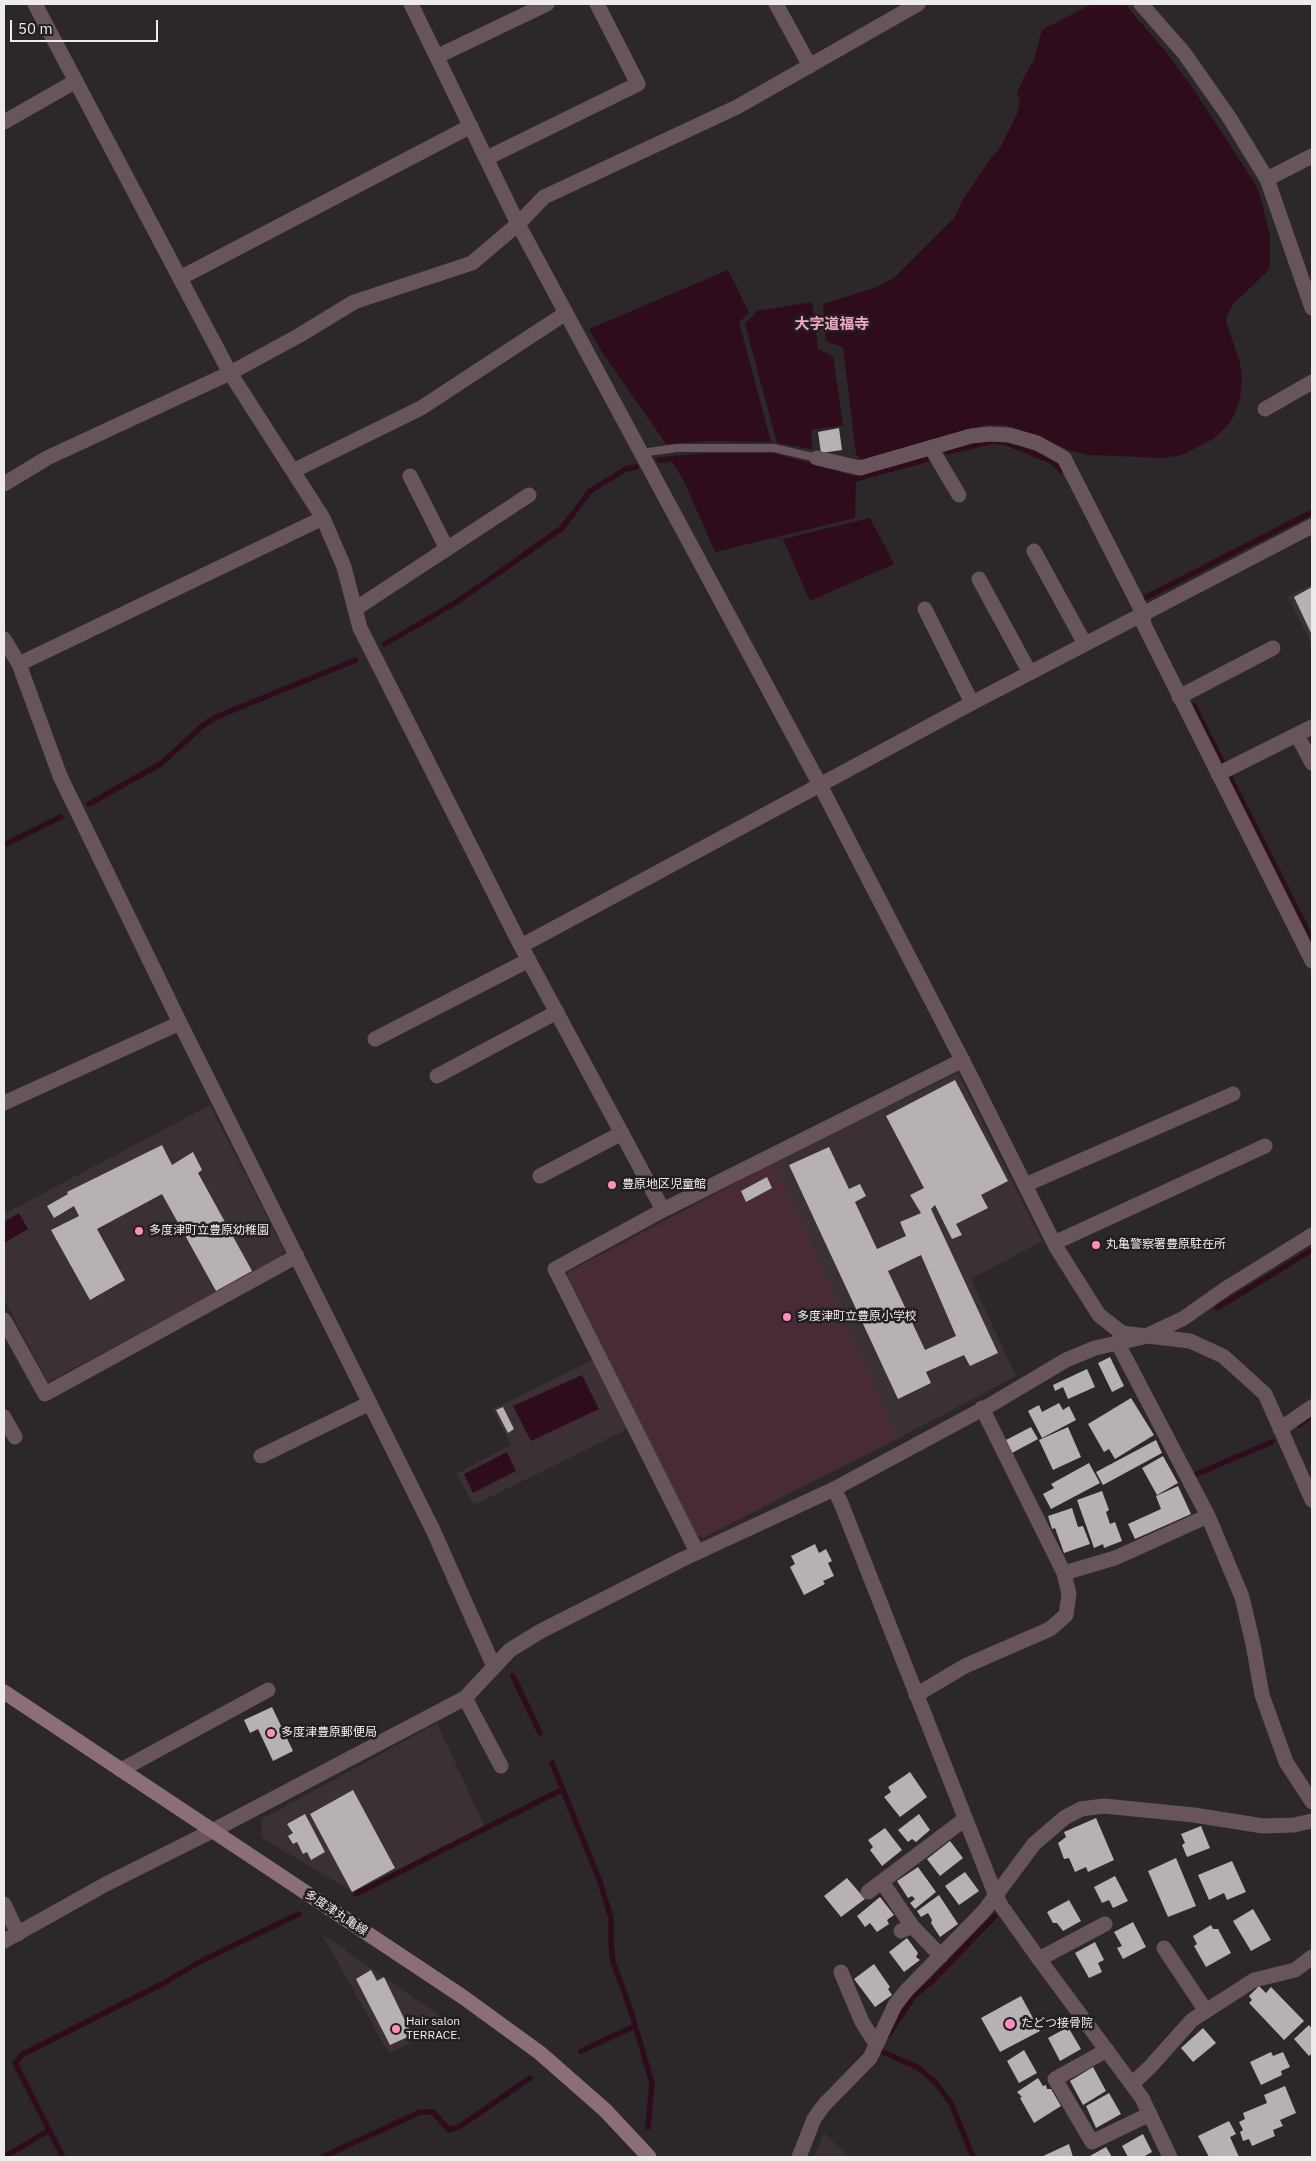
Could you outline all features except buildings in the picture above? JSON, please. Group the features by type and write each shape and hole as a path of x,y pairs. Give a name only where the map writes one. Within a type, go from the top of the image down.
{"main road":[{"name":"多度津丸亀線","path":"4,1692 463,1997 540,2053 605,2110 650,2157"}],"street":[{"path":"35,4 230,373 323,518 344,567 360,628 521,946 663,1210"},
{"path":"411,4 438,56 518,224 820,784 963,1060 1054,1243 1099,1315 1122,1333 1190,1341 1223,1356 1265,1394 1312,1500"},
{"path":"438,56 547,4"},
{"path":"487,158 638,84 597,4"},
{"path":"776,4 810,66"},
{"path":"4,484 47,458 230,373 300,335 354,302 472,263 518,224 544,197 738,107 918,4"},
{"path":"1141,4 1184,53 1229,117 1266,179 1312,308"},
{"path":"4,122 76,81"},
{"path":"180,278 472,126"},
{"path":"1266,179 1312,156"},
{"path":"293,471 421,408 566,313"},
{"path":"1265,410 1312,382"},
{"path":"817,458 860,468 971,436 990,434 1009,434 1037,443 1064,458 1143,613 1144,625 1179,697 1224,771 1312,961"},
{"path":"931,448 959,495"},
{"path":"410,476 447,549"},
{"path":"355,609 529,495"},
{"path":"19,664 323,518"},
{"path":"521,946 820,784 1312,526"},
{"path":"1034,551 1085,644"},
{"path":"979,579 1030,673"},
{"path":"925,609 972,704"},
{"path":"4,640 19,664 60,776 180,1023 433,1530 494,1667"},
{"path":"1179,697 1273,648"},
{"path":"1224,771 1312,727"},
{"path":"1298,735 1312,763"},
{"path":"375,1039 529,960"},
{"path":"437,1076 557,1012"},
{"path":"4,1103 180,1023"},
{"path":"697,1552 555,1269 663,1210 963,1060"},
{"path":"1025,1186 1233,1094"},
{"path":"540,1176 622,1133"},
{"path":"1054,1243 1265,1146"},
{"path":"4,1941 106,1884 212,1832 465,1698 510,1650 541,1631 697,1552 834,1489 1066,1360 1095,1348 1144,1337 1184,1318 1312,1235"},
{"path":"4,1320 45,1394 296,1256"},
{"path":"1117,1342 1208,1516 1242,1597 1262,1695 1286,1762 1312,1802"},
{"path":"262,1456 370,1403"},
{"path":"1280,1429 1312,1407"},
{"path":"916,1695 965,1666 1050,1629 1066,1615 1069,1594 1064,1573 982,1408"},
{"path":"4,1417 16,1437"},
{"path":"834,1489 996,1896 1039,1959 1142,2098 1170,2157"},
{"path":"1064,1573 1115,1558 1208,1516"},
{"path":"121,1770 268,1690"},
{"path":"465,1698 501,1766"},
{"path":"799,2157 814,2119 824,2105 870,2058 895,2005 962,1935 996,1896 1034,1844 1064,1818 1081,1809 1104,1806 1194,1815 1263,1826 1294,1825 1312,1821"},
{"path":"868,1892 964,1819"},
{"path":"882,1882 906,1929 941,1956"},
{"path":"4,1904 18,1934"},
{"path":"1039,1959 1105,1924"},
{"path":"1164,1948 1206,2011"},
{"path":"1132,2084 1150,2067 1192,2020 1254,1980 1295,1970 1312,1957"},
{"path":"841,1972 862,2022 876,2044"},
{"path":"1107,2050 1055,2079 1092,2142 1150,2114"}],"lane":[{"path":"641,453 677,448 774,448 817,458"}],"shaded area":[{"path":"1092,4 1125,4 1165,51 1194,90 1254,182 1260,196 1270,235 1270,267 1233,304 1227,315 1226,322 1240,363 1242,377 1240,400 1234,415 1227,426 1213,439 1182,455 1165,458 1089,455 1068,450 1040,436 1005,425 986,425 862,460 856,454 843,347 826,341 823,304 874,288 894,278 955,217 964,198 1000,148 1017,114 1020,102 1017,92 1035,57 1042,30"},
{"path":"728,270 749,313 739,322 771,442 710,441 666,444 602,352 589,329"},
{"path":"812,302 818,349 833,356 843,425 811,430 812,449 777,443 745,324 757,311"},
{"path":"773,459 856,481 855,518 715,552 684,481 671,460"},
{"path":"870,518 894,564 810,601 783,539"},
{"path":"1312,584 1312,645 1288,597"},
{"name":"多度津町立豊原小学校","path":"958,1073 1042,1241 971,1279 1016,1376 704,1537 697,1536 640,1423 474,1505 456,1474 511,1445 493,1409 605,1354 567,1278 568,1272 823,1137"},
{"name":"多度津町立豊原幼稚園","path":"210,1105 283,1248 282,1258 48,1382 4,1300 4,1214"},
{"path":"775,1162 897,1439 704,1537 697,1536 567,1278 568,1272"},
{"path":"19,1213 28,1229 4,1243 4,1222"},
{"path":"582,1375 599,1409 531,1441 513,1406"},
{"path":"507,1452 516,1471 473,1493 464,1474"},
{"path":"437,1723 485,1827 356,1894 262,1838 262,1819"},
{"path":"322,1934 450,2023 392,2052 388,2052"},
{"path":"824,2133 849,2157 814,2157"}],"waterway":[{"path":"947,452 993,441 1007,443 1051,461 1061,470"},
{"path":"659,460 706,456 774,456 855,479 928,459"},
{"path":"385,644 455,603 497,574 562,528 590,491 626,469 636,467"},
{"path":"1141,600 1312,512"},
{"path":"89,804 162,763 201,727 216,717 356,660"},
{"path":"1194,706 1312,940"},
{"path":"4,845 61,817"},
{"path":"1217,1308 1312,1250"},
{"path":"1299,1425 1312,1416"},
{"path":"1192,1476 1272,1442"},
{"path":"513,1676 540,1733"},
{"path":"552,1763 599,1879 611,1918 613,1962 630,2008 652,2083 648,2127"},
{"path":"356,1894 563,1789"},
{"path":"63,2157 15,2063 23,2054 164,1983 201,1961 299,1914"},
{"path":"888,2035 914,1996 931,1982 995,1916"},
{"path":"581,2051 635,2026"},
{"path":"881,2051 917,2067 935,2082 951,2103 973,2157"},
{"path":"323,2157 420,2112 433,2112 449,2130 459,2127 530,2078"},
{"path":"4,2157 48,2131"}],"place":[{"name":"豊原地区児童館","path":"612,1185"},
{"name":"多度津町立豊原幼稚園","path":"139,1231"},
{"name":"丸亀警察署豊原駐在所","path":"1096,1245"},
{"name":"多度津町立豊原小学校","path":"787,1317"},
{"name":"多度津豊原郵便局","path":"271,1733"},
{"name":"たどつ接骨院","path":"1010,2024"},
{"name":"Hair salon TERRACE.","path":"396,2029"}],"district":[{"name":"大字道福寺","path":"832,325"}]}
